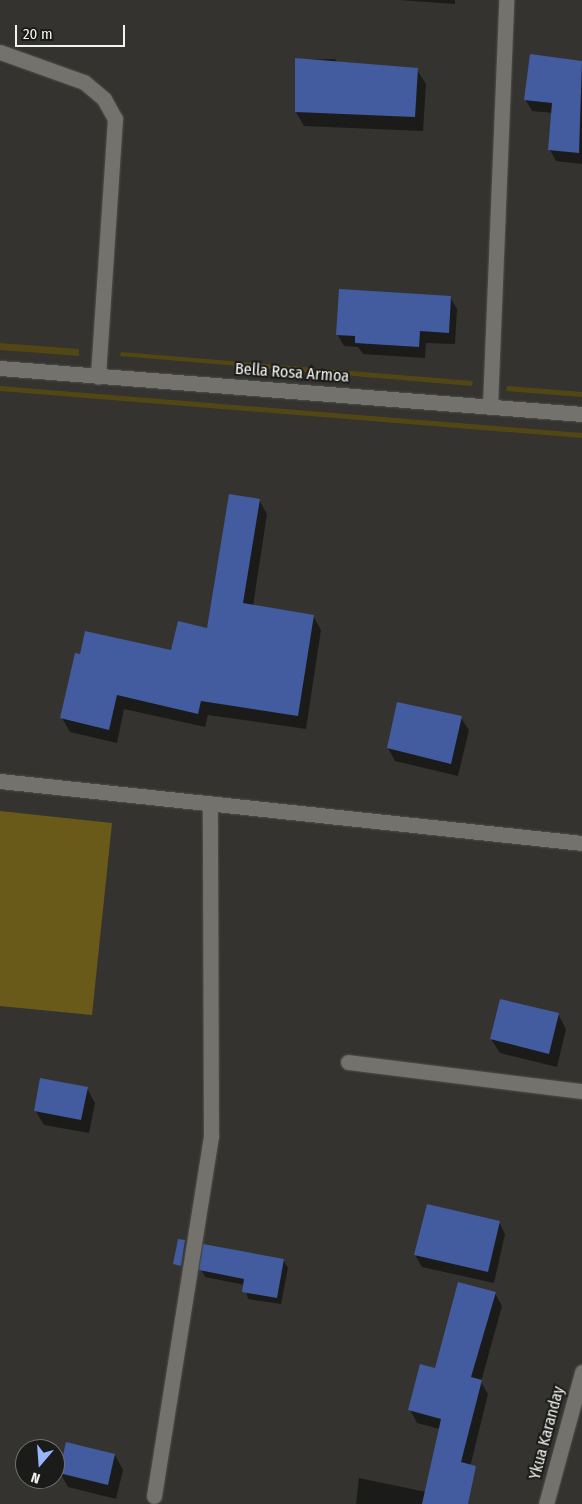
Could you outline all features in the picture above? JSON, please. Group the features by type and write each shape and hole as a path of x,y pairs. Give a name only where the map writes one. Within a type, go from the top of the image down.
{"street":[{"path":"490,406 506,0"},
{"path":"0,52 84,82 104,99 115,120 98,376"},
{"name":"Bella Rosa Armoa","path":"0,368 582,414"},
{"path":"0,781 582,843"},
{"path":"154,1496 211,1136 210,803"},
{"path":"348,1062 582,1091"},
{"name":"Ykua Karanday","path":"546,1504 582,1372"}],"shaded area":[{"path":"0,343 79,349 79,356 0,350"},
{"path":"121,352 473,381 472,386 120,356"},
{"path":"0,386 582,433 582,438 0,391"},
{"path":"507,386 582,392 582,397 506,391"},
{"path":"0,811 112,823 92,1015 0,1006"}],"building":[{"path":"530,54 582,61 579,153 548,150 552,103 524,100"},
{"path":"295,58 418,68 415,117 295,112"},
{"path":"339,289 451,296 449,333 420,331 419,347 355,343 355,336 336,335"},
{"path":"229,494 260,499 243,603 314,615 298,716 201,701 198,714 117,695 109,730 60,718 75,653 80,654 85,631 171,650 178,621 207,628"},
{"path":"397,702 462,716 451,764 387,748"},
{"path":"500,999 559,1013 549,1054 490,1039"},
{"path":"40,1078 88,1087 81,1120 34,1111"},
{"path":"427,1204 500,1221 488,1272 414,1255"},
{"path":"178,1239 185,1240 181,1266 173,1264"},
{"path":"203,1244 284,1259 277,1298 242,1292 244,1279 199,1270"},
{"path":"458,1282 496,1292 471,1377 482,1380 461,1462 476,1466 468,1504 422,1504 441,1419 408,1410 420,1364 435,1368"},
{"path":"66,1442 115,1454 108,1485 65,1474"}]}
